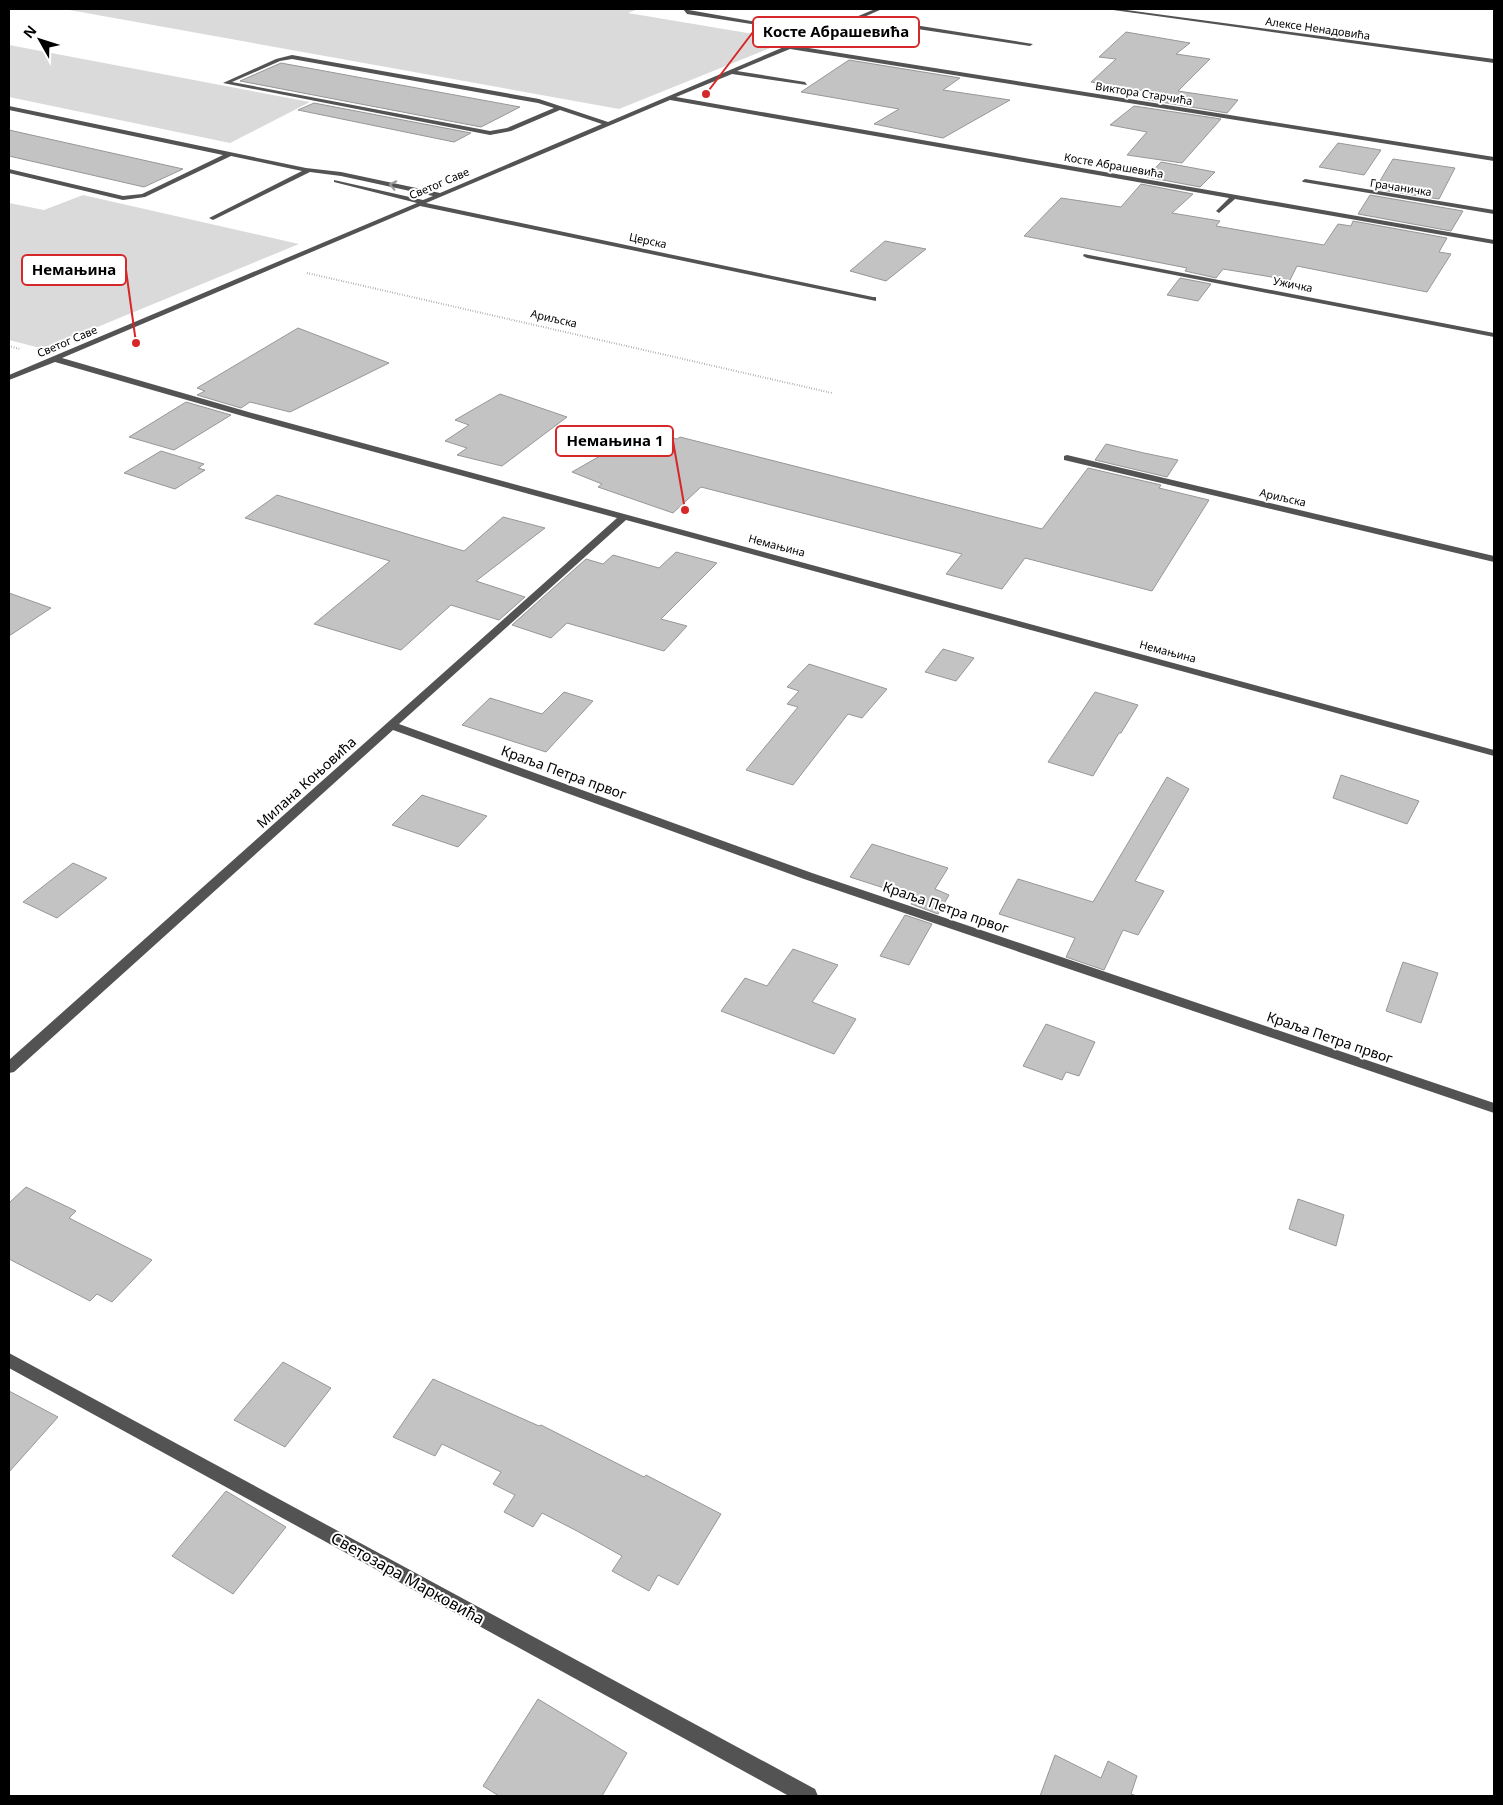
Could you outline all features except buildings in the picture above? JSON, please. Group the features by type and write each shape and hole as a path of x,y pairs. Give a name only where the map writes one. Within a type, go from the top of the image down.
{"street":[{"path":"686,9 687,12 692,13 766,25 783,36 805,41"},
{"name":"Светог Саве","path":"9,378 879,9"},
{"name":"Алексе Ненадовића","path":"1109,9 1494,61"},
{"path":"857,18 1030,44"},
{"name":"Виктора Старчића","path":"790,47 1494,159"},
{"path":"561,107 509,130 490,133 226,83 278,60 292,57 525,98 561,107 608,124"},
{"path":"732,72 806,84"},
{"name":"Косте Абрашевића","path":"670,98 1494,242"},
{"path":"9,108 306,170 341,174 440,195"},
{"path":"9,172 123,198 134,198 143,196 230,154"},
{"path":"214,218 306,170"},
{"name":"Церска","path":"306,170 331,180 421,203 873,298"},
{"name":"Грачаничка","path":"1305,181 1494,212"},
{"path":"1219,211 1233,197"},
{"name":"Ужичка","path":"1087,256 1494,335"},
{"name":"Немањина","path":"55,359 249,415 1494,752"},
{"name":"Ариљска","path":"1068,458 1494,558"},
{"name":"Милана Коњовића","path":"9,1068 624,517"},
{"name":"Краља Петра првог","path":"391,725 808,876 1494,1108"},
{"name":"Светозара Марковића","path":"9,1360 808,1796"}],"path":[{"name":"Ариљска","path":"272,266 832,393"}],"shaded area":[{"path":"64,9 638,9 628,13 790,40 619,109"},
{"path":"9,45 310,102 230,143 9,97"},
{"path":"83,195 299,244 44,349 9,340 9,203 44,210"}],"place":[{"name":"Косте Абрашевића","path":"706,94"},
{"name":"Немањина","path":"136,343"},
{"name":"Немањина 1","path":"685,510"}]}
